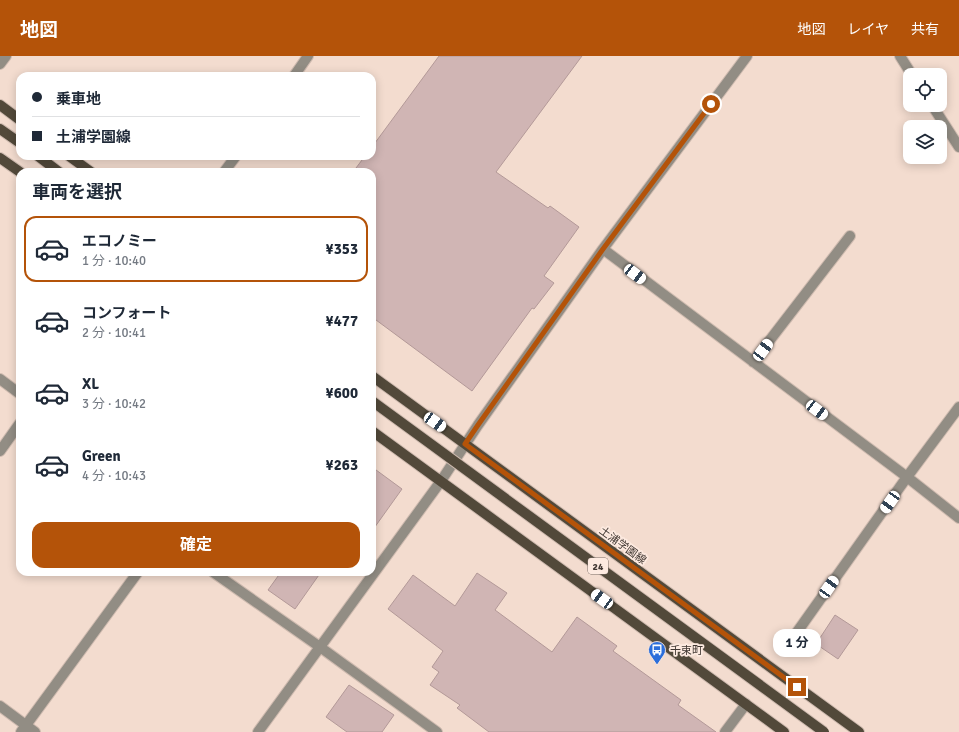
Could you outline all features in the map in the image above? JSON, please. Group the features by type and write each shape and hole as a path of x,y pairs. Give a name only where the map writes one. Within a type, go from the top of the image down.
{"main road":[{"path":"0,105 16,117"},
{"path":"0,128 16,140"},
{"path":"0,158 16,169"},
{"path":"43,160 54,168"},
{"path":"74,160 86,168"},
{"name":"土浦学園線","path":"376,379 860,732"},
{"name":"24","path":"376,404 824,732"},
{"name":"24","path":"376,434 784,732"}],"street":[{"path":"0,64 6,56"},
{"path":"297,72 308,56"},
{"path":"376,570 603,249 747,56"},
{"path":"900,56 908,68"},
{"path":"936,112 959,147"},
{"path":"753,362 850,236"},
{"path":"603,249 907,477 959,518"},
{"path":"0,379 16,391"},
{"path":"785,649 907,477 959,407"},
{"path":"0,451 16,431"},
{"path":"23,729 135,576"},
{"path":"219,576 437,732"},
{"path":"258,732 371,576"},
{"path":"725,732 746,704"},
{"path":"0,706 23,729 35,732"}],"building":[{"path":"439,56 582,56 496,172 548,208 550,206 579,227 544,276 554,283 534,309 532,308 472,391 376,320 376,168 356,168 362,160 376,160 376,142"},
{"path":"376,470 402,489 376,525"},
{"path":"477,573 507,593 495,610 552,652 577,617 617,646 613,651 681,700 678,705 716,732 489,732 457,708 460,705 430,685 439,672 432,667 443,651 388,609 413,575 455,606"},
{"path":"278,576 318,576 295,609 268,590"},
{"path":"835,615 858,630 838,659 816,644"},
{"path":"349,685 394,715 382,732 347,732 326,717"}],"place":[{"name":"千束町","path":"657,665"}],"route":[{"path":"711,104 603,249 465,444 797,687"}]}
